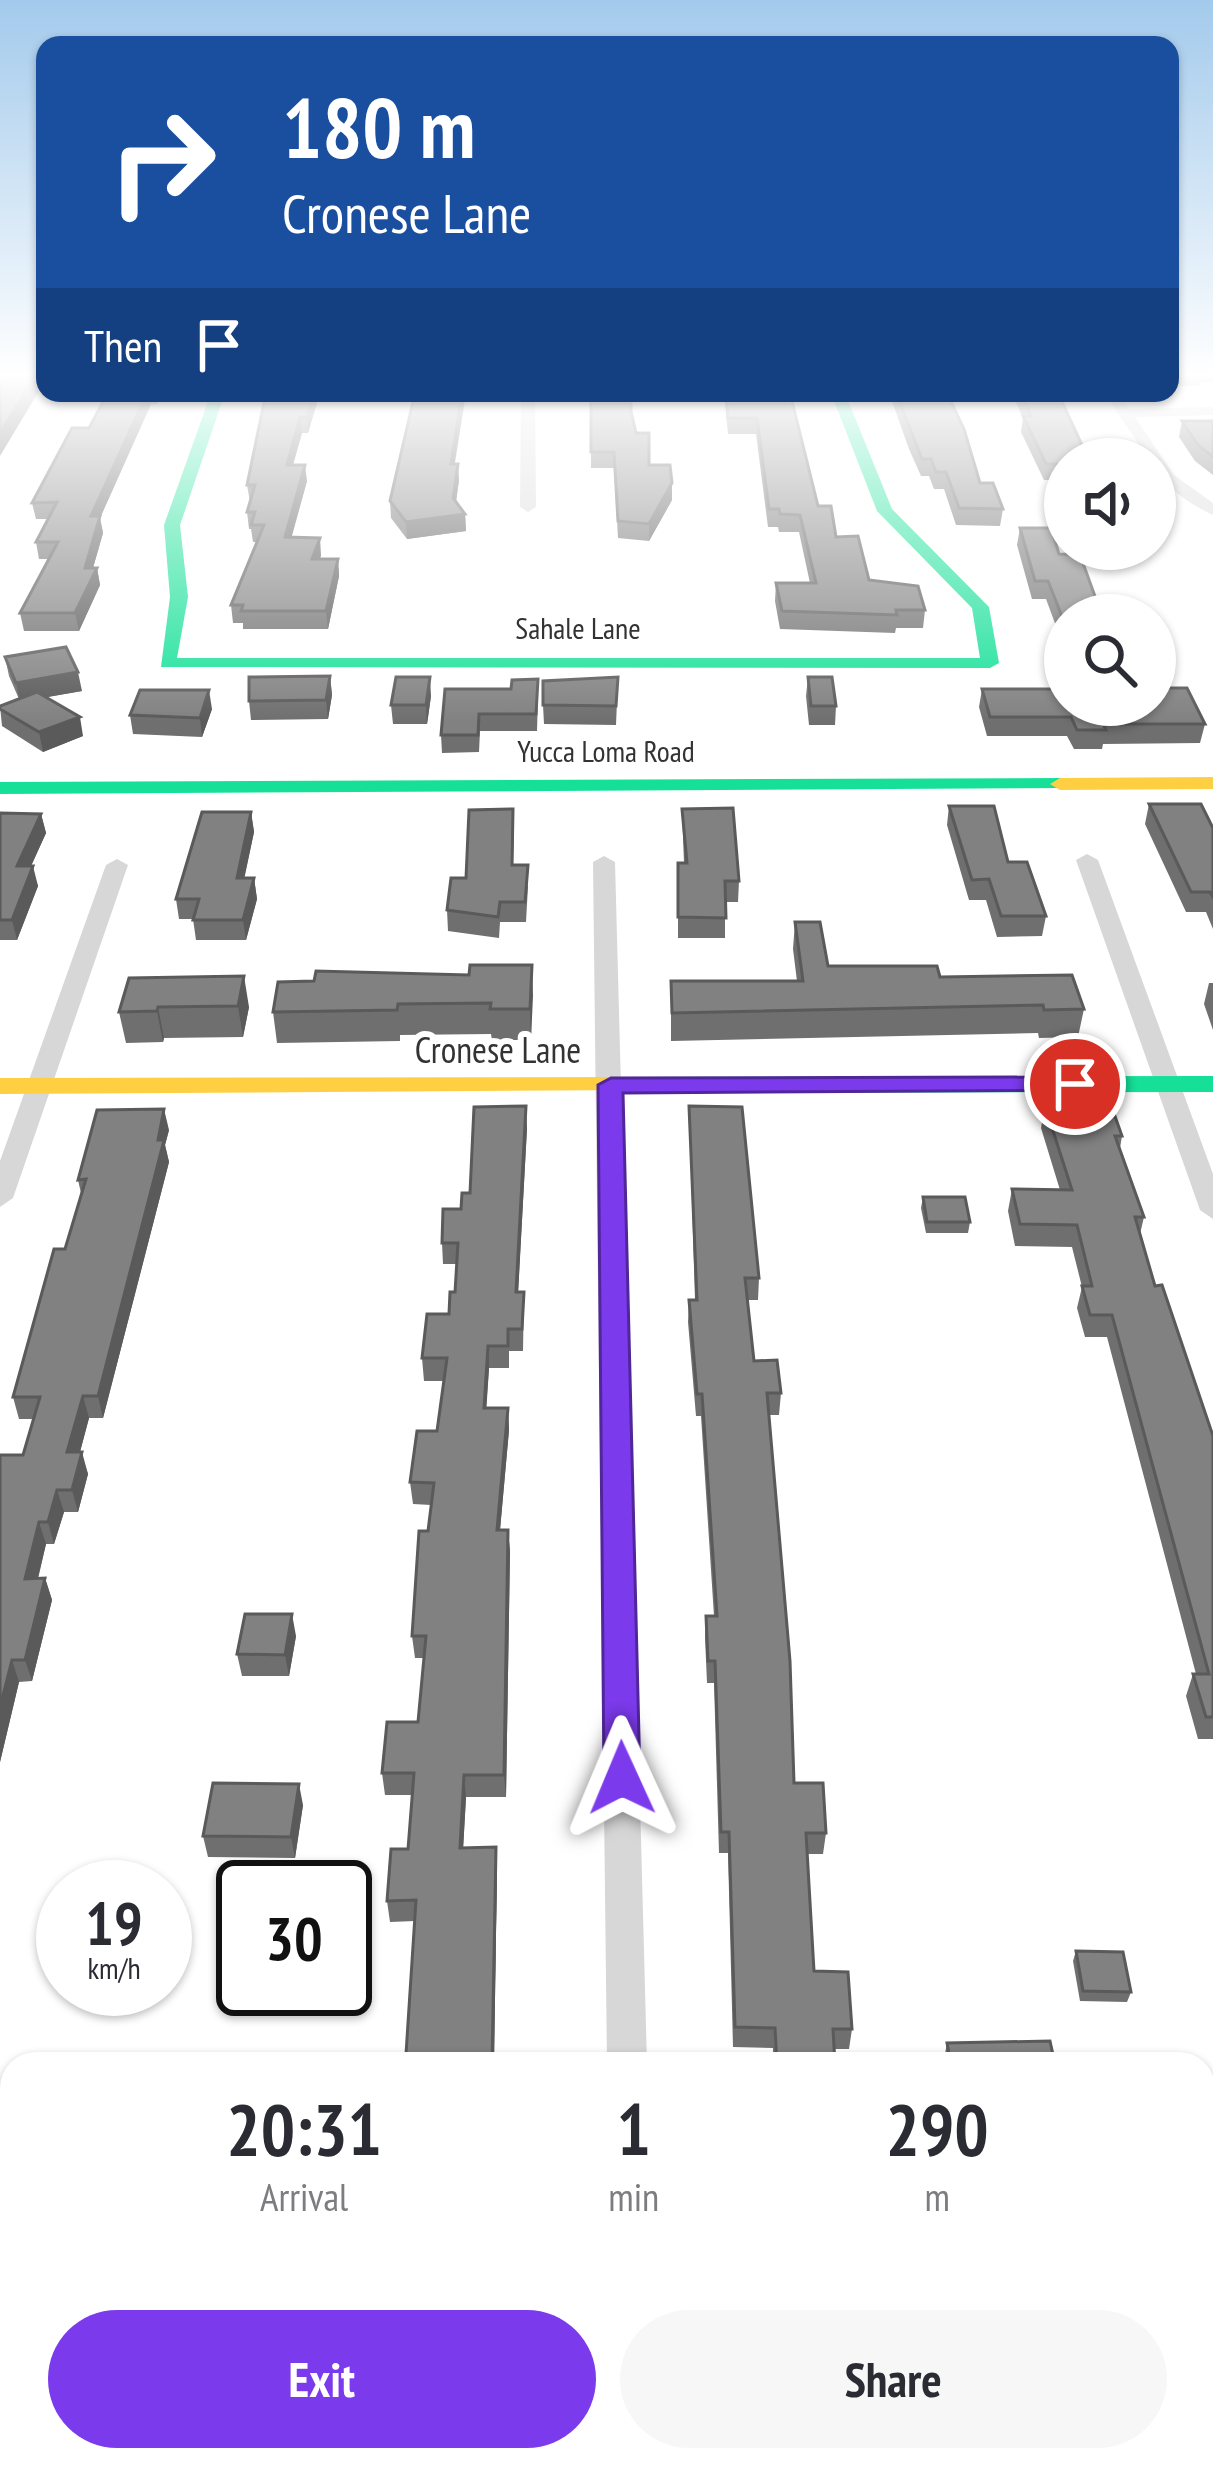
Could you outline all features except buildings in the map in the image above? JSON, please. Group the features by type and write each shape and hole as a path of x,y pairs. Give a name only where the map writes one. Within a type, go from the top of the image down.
{"street":[{"name":"Sahale Lane","path":"184,491 172,525 179,597 167,663 990,663 980,607 884,511 876,491"},
{"path":"528,491 528,507"},
{"path":"1187,491 1213,510"},
{"name":"Yucca Loma Road","path":"0,788 1213,783"},
{"path":"1087,860 1213,1210"},
{"path":"604,862 627,2052"},
{"path":"0,1198 117,865"},
{"name":"Cronese Lane","path":"0,1086 1213,1084"}],"traffic: fast":[{"path":"184,491 172,525 179,597 167,663 990,663 980,607 885,511 877,491"},
{"path":"0,788 1060,784"},
{"path":"624,1085 1213,1084"}],"traffic: slow":[{"path":"1060,784 1213,783"},
{"path":"0,1086 624,1085"}],"route":[{"path":"622,1778 611,1085 1075,1084"}]}
